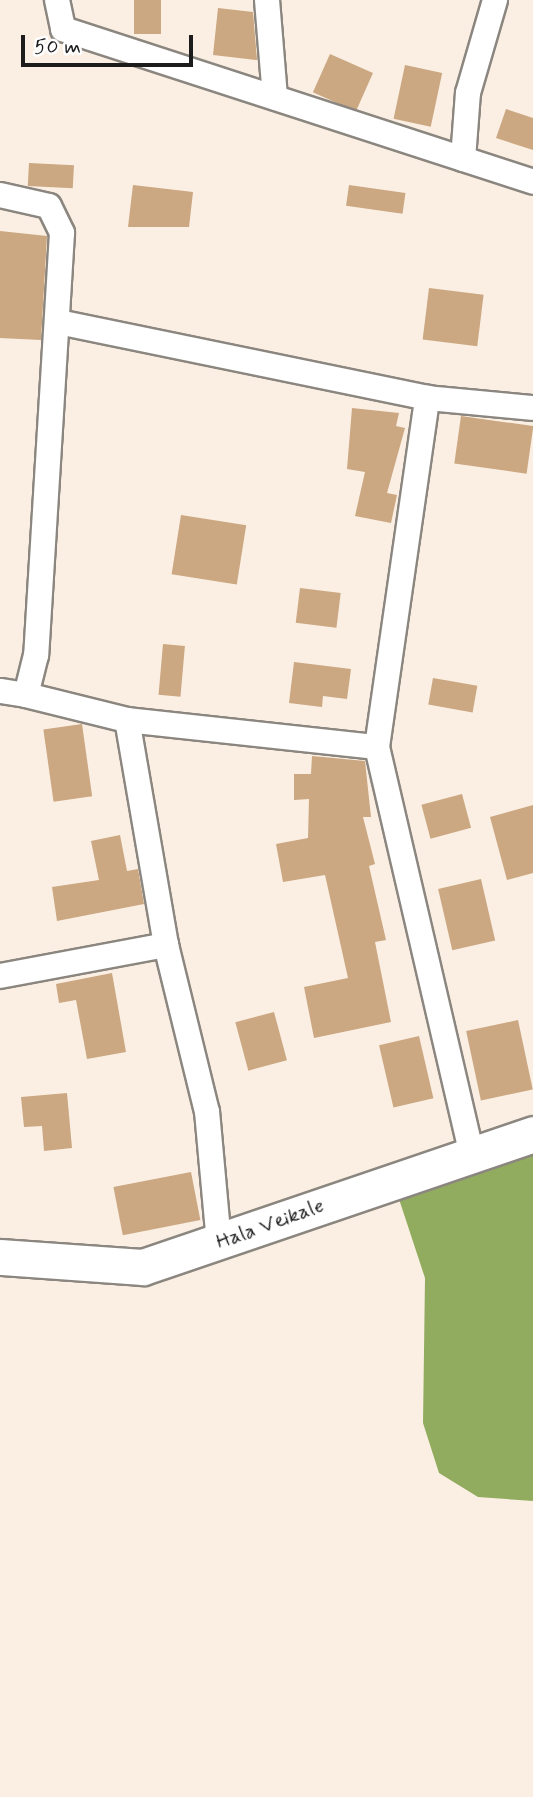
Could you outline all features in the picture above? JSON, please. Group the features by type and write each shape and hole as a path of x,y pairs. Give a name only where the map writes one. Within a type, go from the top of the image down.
{"street":[{"path":"57,0 63,29 533,182"},
{"path":"267,0 275,98"},
{"path":"463,159 468,93 495,0"},
{"path":"0,195 49,206 62,233 36,655 26,695"},
{"path":"58,322 427,398 533,408"},
{"path":"427,398 377,747 471,1150"},
{"path":"0,691 127,719 377,747"},
{"path":"127,719 166,945 207,1112 219,1243"},
{"path":"0,976 166,945"},
{"name":"Hala Veikale","path":"0,1257 143,1268 219,1243 471,1150 533,1134"}],"green space":[{"path":"533,1155 533,1501 478,1497 439,1473 423,1423 425,1278 397,1193"}],"building":[{"path":"134,0 161,0 161,34 134,34"},
{"path":"218,8 253,12 257,60 213,55"},
{"path":"330,54 373,73 356,111 313,92"},
{"path":"405,65 442,73 431,127 394,119"},
{"path":"506,109 533,118 533,150 496,138"},
{"path":"29,163 74,165 73,188 28,186"},
{"path":"133,185 193,192 189,227 128,227"},
{"path":"349,185 405,193 403,214 346,206"},
{"path":"0,231 47,236 41,340 0,338"},
{"path":"429,288 484,295 477,346 423,340"},
{"path":"352,408 399,413 396,426 405,428 387,493 397,495 391,523 355,516 365,472 347,469"},
{"path":"461,416 533,426 527,474 454,464"},
{"path":"181,515 246,525 237,585 172,574"},
{"path":"300,588 341,593 336,628 296,623"},
{"path":"163,644 185,646 180,697 159,695"},
{"path":"294,662 351,669 347,699 323,696 322,707 289,703"},
{"path":"433,678 477,686 473,712 428,705"},
{"path":"82,724 92,796 54,802 43,729"},
{"path":"312,756 365,761 371,817 363,817 375,864 369,866 386,940 375,942 391,1022 314,1038 304,987 348,978 325,875 283,882 276,844 308,838 309,799 294,800 294,774 311,774"},
{"path":"462,794 471,828 430,839 421,805"},
{"path":"533,805 533,873 507,880 490,817"},
{"path":"120,835 127,871 138,869 144,904 57,921 52,887 99,880 91,841"},
{"path":"481,879 495,940 452,950 438,889"},
{"path":"112,973 126,1052 87,1059 76,1000 59,1003 56,984"},
{"path":"274,1012 287,1060 248,1071 235,1022"},
{"path":"518,1020 533,1089 481,1100 466,1031"},
{"path":"419,1036 433,1098 393,1108 379,1045"},
{"path":"67,1093 72,1148 44,1151 42,1126 24,1127 21,1097"},
{"path":"191,1172 200,1220 123,1235 113,1187"}]}
